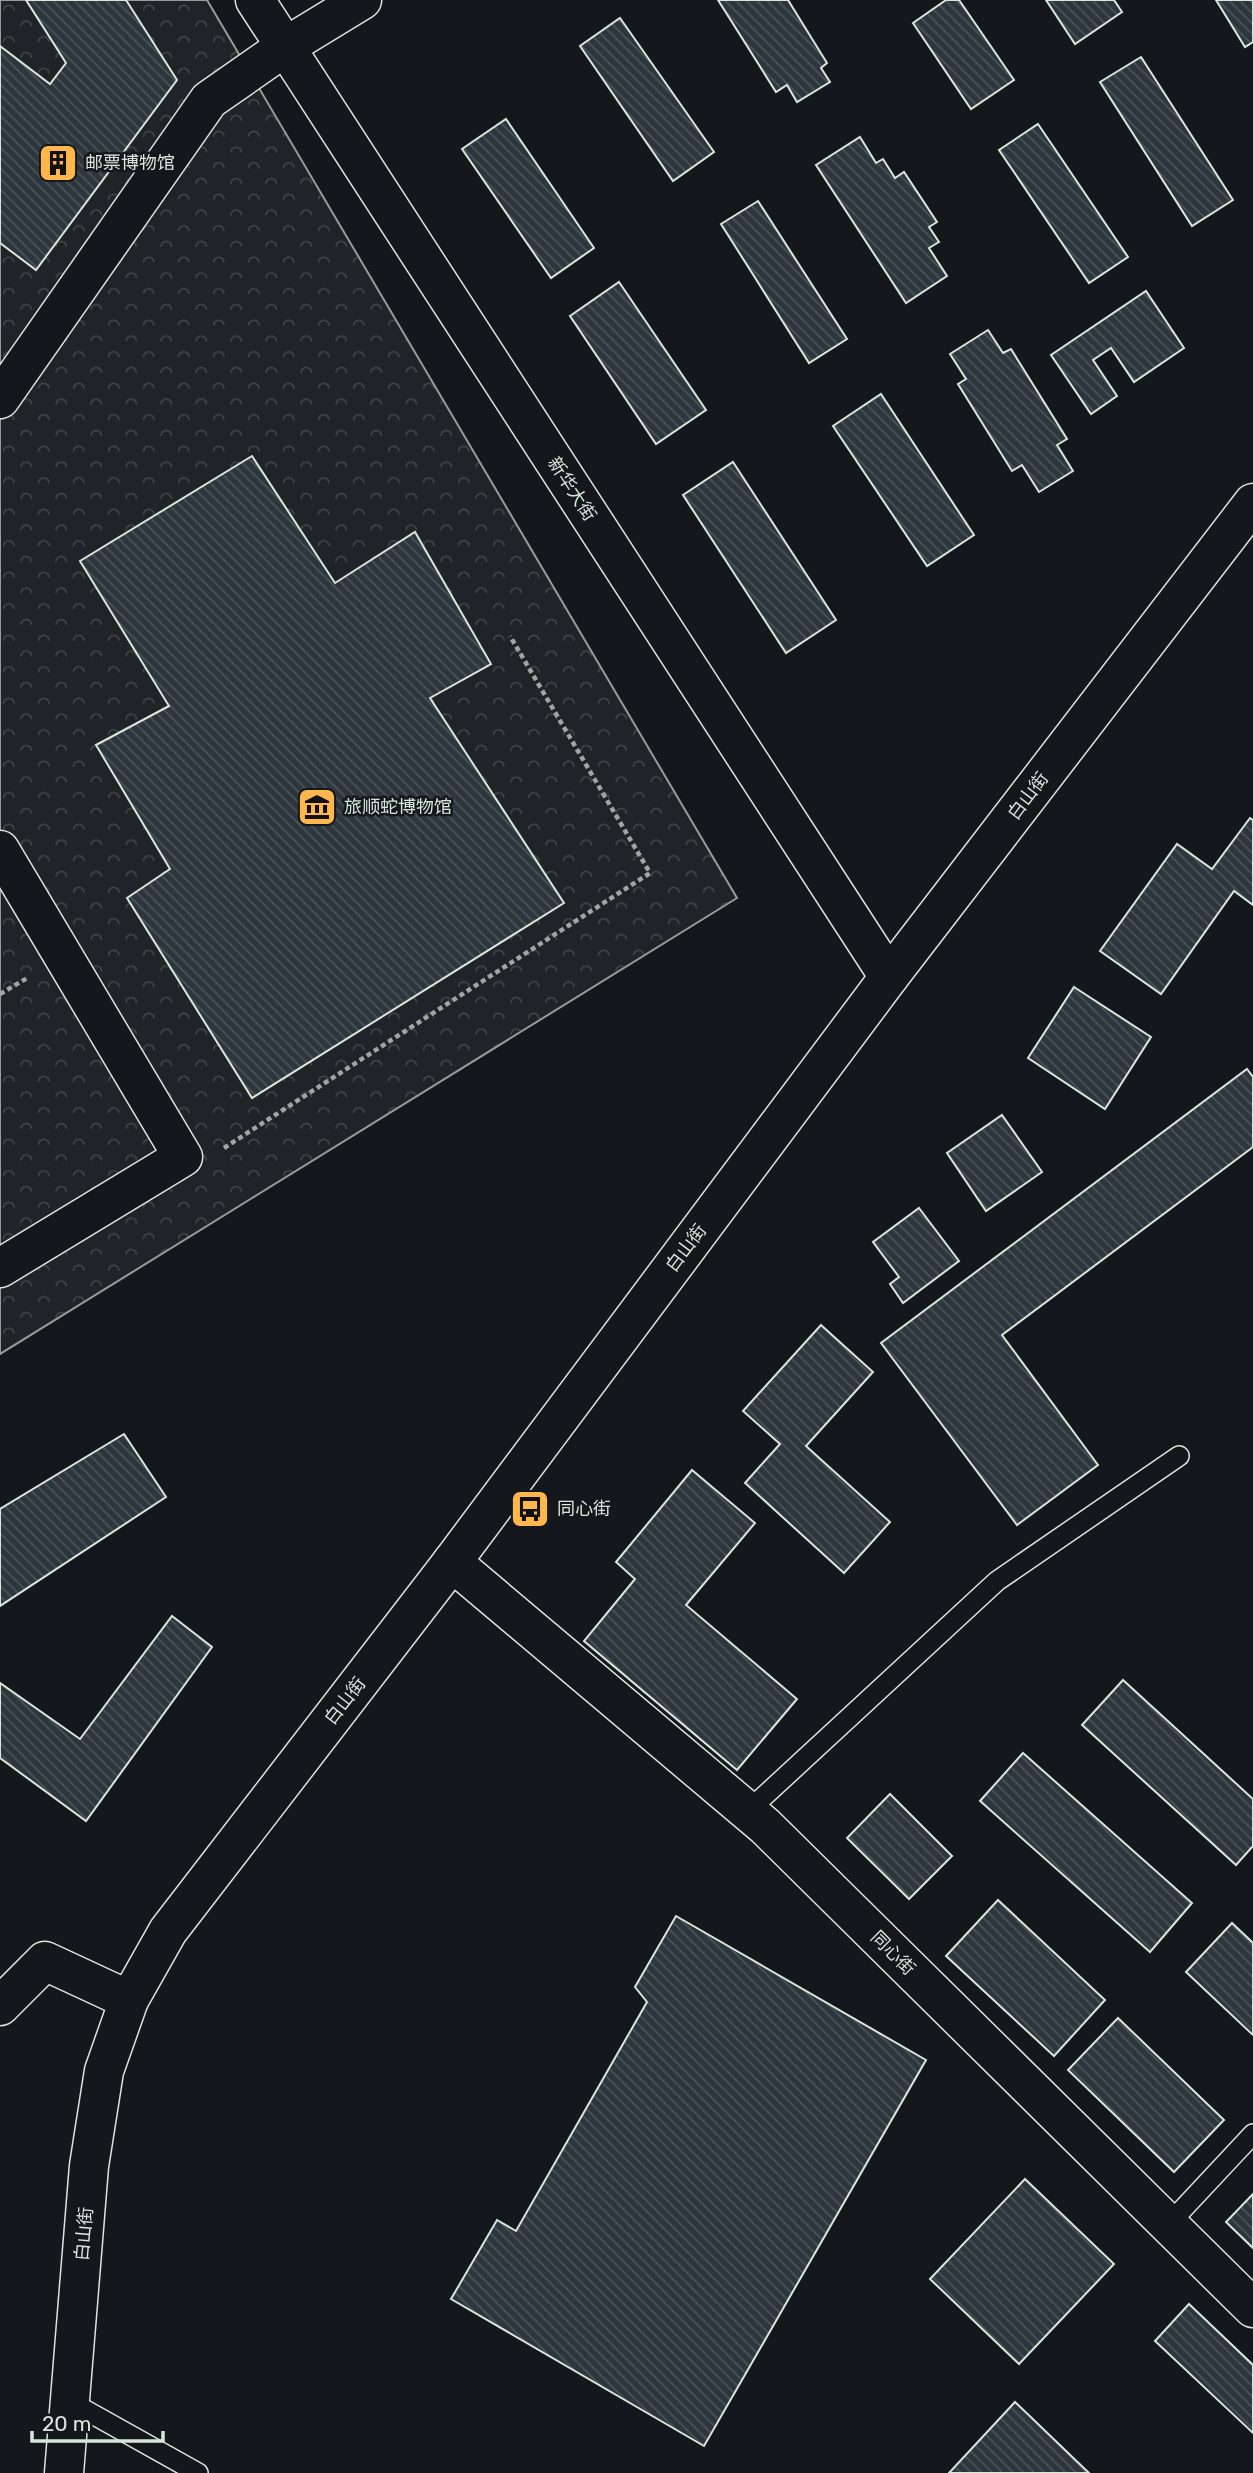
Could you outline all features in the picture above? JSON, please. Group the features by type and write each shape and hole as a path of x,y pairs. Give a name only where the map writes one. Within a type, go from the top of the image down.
{"street":[{"name":"新华大街","path":"255,0 889,977"},
{"path":"0,399 209,100 285,47 362,0"},
{"name":"白山街","path":"64,2473 89,2166 104,2071 129,2000 168,1931 452,1562 889,977 1253,503"},
{"path":"0,850 183,1157 0,1268"},
{"name":"同心街","path":"452,1562 775,1836 1253,2308"},
{"path":"0,2006 46,1961 129,2000"}],"lane":[{"path":"748,1811 998,1581 1179,1456"},
{"path":"1167,2225 1253,2134"},
{"path":"71,2402 198,2473"}],"path":[{"path":"183,1157 211,1156 650,873 510,636"}],"green space":[{"path":"0,0 207,0 737,898 0,1354"}],"building":[{"name":"邮票博物馆","path":"26,0 126,0 177,80 36,270 0,243 0,46 50,84 66,63"},
{"path":"718,0 788,0 827,63 821,68 830,82 797,102 787,85 776,92"},
{"path":"946,0 959,0 1014,80 971,109 913,23"},
{"path":"1046,0 1114,0 1122,12 1075,44"},
{"path":"1216,0 1253,0 1253,42 1245,47"},
{"path":"620,18 714,152 673,181 580,46"},
{"path":"1141,57 1233,200 1192,226 1100,82"},
{"path":"506,119 594,248 551,278 462,149"},
{"path":"1038,124 1128,257 1089,283 999,150"},
{"path":"860,137 876,163 883,159 895,178 904,172 937,222 929,227 939,242 929,248 947,276 906,303 816,165"},
{"path":"758,201 847,339 809,363 721,224"},
{"path":"619,282 706,410 656,444 570,316"},
{"path":"1146,291 1184,348 1134,382 1111,348 1093,360 1117,396 1091,414 1051,355"},
{"path":"988,330 1003,353 1011,349 1067,439 1057,445 1073,471 1039,492 1022,465 1012,471 958,384 966,379 950,354"},
{"path":"881,394 974,535 927,566 833,426"},
{"name":"旅顺蛇博物馆","path":"252,456 335,583 415,532 491,664 430,698 564,903 252,1098 127,898 170,869 96,745 169,706 80,561"},
{"path":"733,462 836,620 786,653 683,495"},
{"path":"1250,818 1253,820 1253,905 1234,891 1161,994 1100,951 1177,844 1212,869"},
{"path":"1074,987 1151,1037 1105,1109 1028,1058"},
{"path":"1247,1069 1253,1077 1253,1147 1002,1335 1098,1465 1017,1525 881,1343"},
{"path":"1002,1115 1042,1172 986,1211 947,1153"},
{"path":"919,1208 959,1261 903,1303 890,1284 899,1277 873,1242"},
{"path":"821,1325 873,1372 806,1446 890,1522 844,1573 745,1483 780,1444 743,1411"},
{"path":"124,1434 166,1497 0,1606 0,1509"},
{"path":"692,1470 755,1523 686,1605 797,1699 737,1770 584,1641 635,1579 616,1562"},
{"path":"172,1616 212,1647 86,1821 0,1758 0,1683 80,1739"},
{"path":"1123,1680 1253,1799 1253,1846 1236,1865 1082,1725"},
{"path":"1023,1753 1192,1903 1150,1952 980,1801"},
{"path":"890,1794 952,1856 909,1899 847,1838"},
{"path":"998,1900 1105,2000 1054,2056 946,1956"},
{"path":"676,1916 926,2060 704,2446 451,2299 497,2220 516,2231 647,2002 635,1987"},
{"path":"1232,1923 1253,1943 1253,2035 1186,1972"},
{"path":"1118,2018 1224,2120 1174,2172 1068,2070"},
{"path":"1025,2179 1114,2264 1019,2364 930,2279"},
{"path":"1253,2194 1253,2248 1226,2222"},
{"path":"1189,2304 1253,2365 1253,2433 1155,2341"},
{"path":"1015,2402 1089,2473 949,2473"}],"place":[{"name":"邮票博物馆","path":"58,163"},
{"name":"旅顺蛇博物馆","path":"317,807"},
{"name":"同心街","path":"530,1509"}]}
